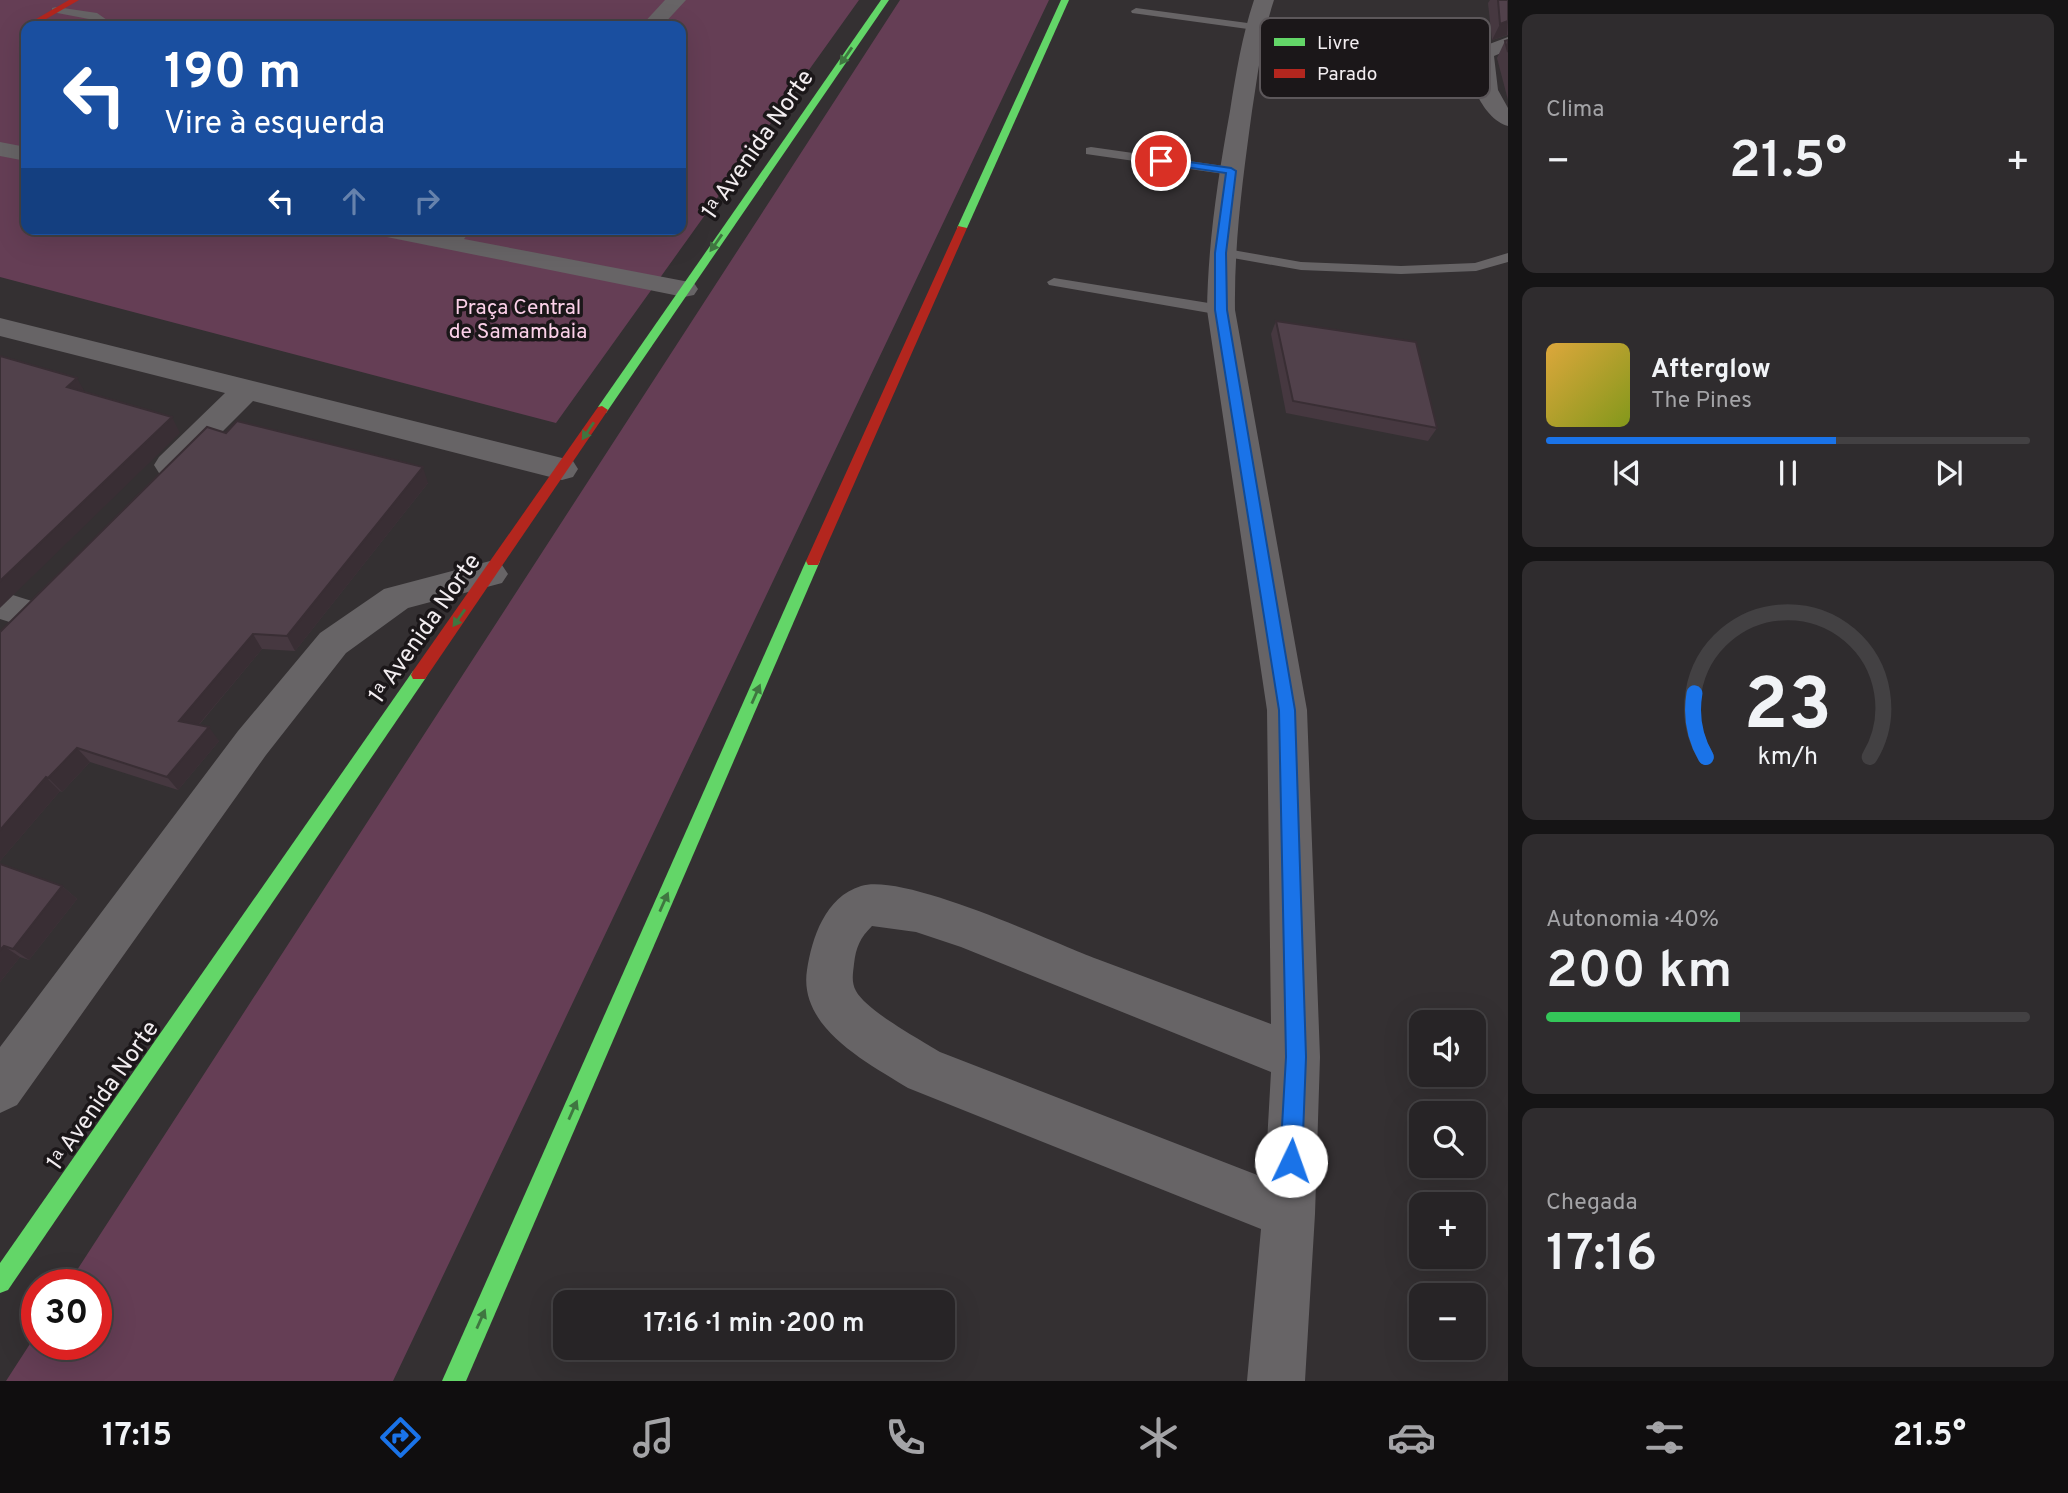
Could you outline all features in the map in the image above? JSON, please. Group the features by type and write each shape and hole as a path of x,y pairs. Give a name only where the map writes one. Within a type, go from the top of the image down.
{"main road":[{"path":"38,21 75,0"},
{"name":"1ᵃ Avenida Norte","path":"0,1282 885,0"},
{"path":"454,1381 911,339 1065,0"}],"street":[{"path":"657,21 676,0"},
{"path":"1259,13 1231,171 1220,253 1221,310 1287,710 1296,1057 1289,1214 1276,1381"},
{"path":"1490,50 1508,43"},
{"path":"1490,98 1492,104 1508,119"},
{"path":"0,149 21,154"},
{"path":"452,236 684,289"},
{"path":"0,327 562,469"},
{"path":"149,486 247,389"},
{"path":"0,1088 252,743 333,643 397,598 490,574"},
{"path":"1289,1214 925,1071 883,1045 844,1014 832,997 829,976 833,948 845,922 864,905 892,905 930,914 1107,986 1296,1057"}],"lane":[{"path":"56,10 93,15 100,21"},
{"path":"1136,11 1259,13"},
{"path":"1091,151 1231,171"},
{"path":"1220,253 1301,266 1401,270 1476,267 1508,257"},
{"path":"1054,282 1221,310"}],"green space":[{"name":"Praça Central de Samambaia","path":"0,0 859,0 556,423 0,277"},
{"path":"900,0 1049,0 393,1381 6,1381 21,1358 21,1360 112,1360 112,1269 78,1269"}],"building":[{"path":"1498,0 1508,0 1508,21 1500,24"},
{"path":"1276,321 1416,342 1437,428 1293,401"},
{"path":"0,356 77,378 67,387 172,417 0,581"},
{"path":"237,421 423,467 287,636 253,634 179,721 209,727 167,777 77,748 46,777 0,830 0,632 207,427 226,433"},
{"path":"0,864 62,886 13,949 4,946 0,950"}],"traffic: fast":[{"path":"602,410 885,0"},
{"path":"962,228 1065,0"},
{"path":"454,1381 813,561"},
{"path":"0,1282 419,675"}],"traffic: jam":[{"path":"37,21 75,0"},
{"path":"813,561 962,228"},
{"path":"419,675 602,410"}],"route":[{"path":"1161,161 1231,171 1220,253 1221,310 1287,710 1296,1057 1291,1161"}]}
